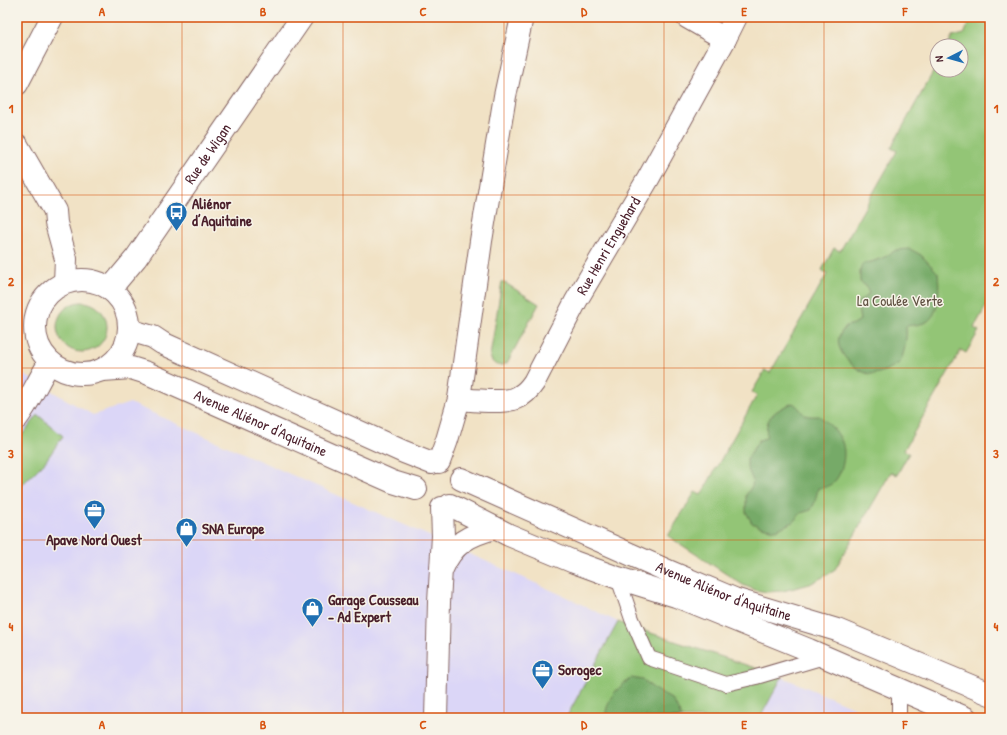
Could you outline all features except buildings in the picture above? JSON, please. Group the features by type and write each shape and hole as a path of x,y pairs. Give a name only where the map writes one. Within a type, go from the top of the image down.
{"street":[{"path":"17,84 52,17"},
{"name":"Rue de Wigan","path":"110,289 136,258 302,17"},
{"path":"416,489 419,473 426,466 435,462 447,440 459,399 481,241 505,96 522,17"},
{"path":"687,17 724,39"},
{"name":"Rue Henri Enguehard","path":"459,399 490,400 517,398 526,392 534,382 576,301 648,179 736,17"},
{"path":"17,145 55,211 56,223 66,259 65,282"},
{"name":"Avenue Aliénor d'Aquitaine","path":"103,370 115,361 122,353 126,344 129,330 129,320 125,307 120,299 110,289 99,283 82,279 65,282 47,294 39,307 34,328 37,344 42,354 59,369 75,374 92,374 103,370 131,368 147,373 392,482 416,489 420,499 425,504 432,507 446,507 574,562 618,578 676,596 966,718"},
{"name":"Avenue Aliénor d'Aquitaine","path":"129,330 153,337 162,343 404,452 453,466 459,473 461,479 734,599 837,630 990,694"},
{"path":"17,418 23,411 37,382 50,362"},
{"path":"436,718 441,570 446,507 457,499 460,494 461,479"},
{"path":"441,570 452,551 460,543 469,536 495,528"}],"lane":[{"path":"618,578 632,620 648,658 726,684 756,677 824,657"},
{"path":"899,690 900,718"}],"shaded area":[{"path":"17,371 93,415 130,403 562,595 618,622 566,718 17,718"},
{"path":"782,677 879,718 760,718"}],"green space":[{"name":"La Coulée Verte","path":"972,17 990,17 990,299 974,328 979,331 966,353 961,350 904,450 909,453 897,475 891,472 834,571 810,584 783,591 767,592 755,590 743,585 668,536 695,492 701,495 757,395 752,392 765,370 770,373 827,274 822,270 834,248 840,251 897,151 891,148 930,78 969,78 969,38 952,38 964,34"},
{"path":"910,249 921,255 938,273 938,298 935,311 928,321 917,325 906,326 905,345 900,363 887,370 874,374 868,374 849,362 844,356 838,343 841,333 846,326 854,324 860,320 857,303 869,294 866,286 860,282 860,270 862,264 885,257 896,250"},
{"path":"502,281 539,304 507,363 504,365 496,365 492,362 490,356"},
{"path":"77,302 87,302 100,309 107,322 107,332 100,345 87,352 77,352 68,348 61,341 57,332 57,322 61,313 68,306"},
{"path":"793,403 803,414 808,416 819,416 829,424 842,442 844,459 838,477 834,482 827,487 818,488 815,502 811,510 801,513 793,522 776,530 761,527 752,523 746,512 746,495 752,486 753,481 747,467 747,459 759,440 766,438 767,425 770,417"},
{"path":"38,415 63,436 45,462 17,490 17,441"},
{"path":"618,622 782,677 760,718 566,718"},
{"path":"631,678 643,680 657,691 673,700 682,718 605,718 608,705 613,695"}],"place":[{"name":"Aliénor d’Aquitaine","path":"177,232"},
{"name":"Apave Nord Ouest","path":"94,530"},
{"name":"SNA Europe","path":"187,548"},
{"name":"Garage Cousseau - Ad Expert","path":"312,628"},
{"name":"Sorogec","path":"543,690"}]}
